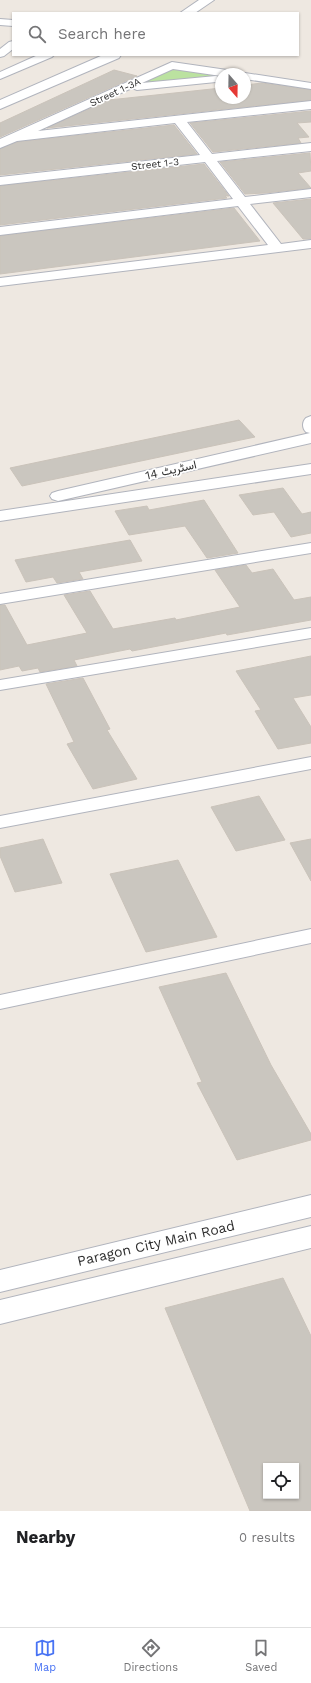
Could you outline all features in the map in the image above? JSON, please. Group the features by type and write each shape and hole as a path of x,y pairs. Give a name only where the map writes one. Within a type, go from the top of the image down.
{"street":[{"path":"188,12 208,0"},
{"path":"0,22 12,23"},
{"path":"0,53 12,45"},
{"path":"0,76 46,56"},
{"path":"2,102 112,56"},
{"name":"Street 1-3A","path":"0,144 172,65 215,71"},
{"path":"251,77 311,86"},
{"path":"122,89 215,79"},
{"path":"17,136 311,105"},
{"path":"179,120 277,248"},
{"name":"Street 1-3","path":"0,181 311,147"},
{"path":"0,231 311,193"},
{"path":"0,282 311,244"},
{"path":"311,421 311,429"},
{"name":"اسٹریٹ 14","path":"34,510 45,502 62,494 311,438"},
{"path":"0,516 311,469"},
{"path":"0,599 311,548"},
{"path":"0,686 311,633"},
{"path":"0,822 311,763"},
{"path":"0,1002 311,936"},
{"name":"Paragon City Main Road","path":"0,1281 311,1206"},
{"path":"0,1312 311,1238"}],"green space":[{"path":"170,69 215,74 215,75 142,83"}],"building":[{"path":"114,70 137,76 0,137 0,123"},
{"path":"262,83 311,90 311,100 47,128 109,100 215,89 215,104 251,104 251,84"},
{"path":"311,111 311,122 297,123 309,137 298,138 301,143 213,152 190,123"},
{"path":"174,125 197,154 0,175 0,149 17,142"},
{"path":"310,153 311,171 298,173 311,188 265,193 245,194 220,162"},
{"path":"204,164 229,196 225,196 227,198 0,225 0,186"},
{"path":"311,199 311,239 303,239 273,203"},
{"path":"234,208 260,241 0,274 0,236"},
{"path":"239,420 255,437 22,486 10,468"},
{"path":"283,488 302,514 311,512 311,533 291,537 274,512 253,515 239,495"},
{"path":"204,500 238,553 207,558 185,526 129,535 115,511 147,506 149,510"},
{"path":"130,540 142,561 79,572 83,579 57,583 53,577 26,582 15,560"},
{"path":"246,565 252,573 273,569 294,600 311,597 311,620 227,635 226,633 132,651 130,649 74,660 77,666 40,672 38,668 22,671 19,666 0,670 0,605 5,605 27,645 87,633 64,595 90,591 113,629 175,618 176,620 240,607 215,570"},
{"path":"311,656 311,695 293,698 311,727 311,743 278,749 255,711 261,710 236,671"},
{"path":"83,678 110,729 107,730 137,779 93,789 67,744 74,742 46,684"},
{"path":"259,796 285,840 236,851 211,807"},
{"path":"43,839 62,883 15,892 0,856 0,848"},
{"path":"311,839 311,881 290,843"},
{"path":"178,860 217,937 146,952 110,874"},
{"path":"226,973 271,1065 311,1134 311,1140 237,1160 197,1083 202,1082 159,987"},
{"path":"283,1278 311,1336 311,1511 250,1511 165,1308"}]}
